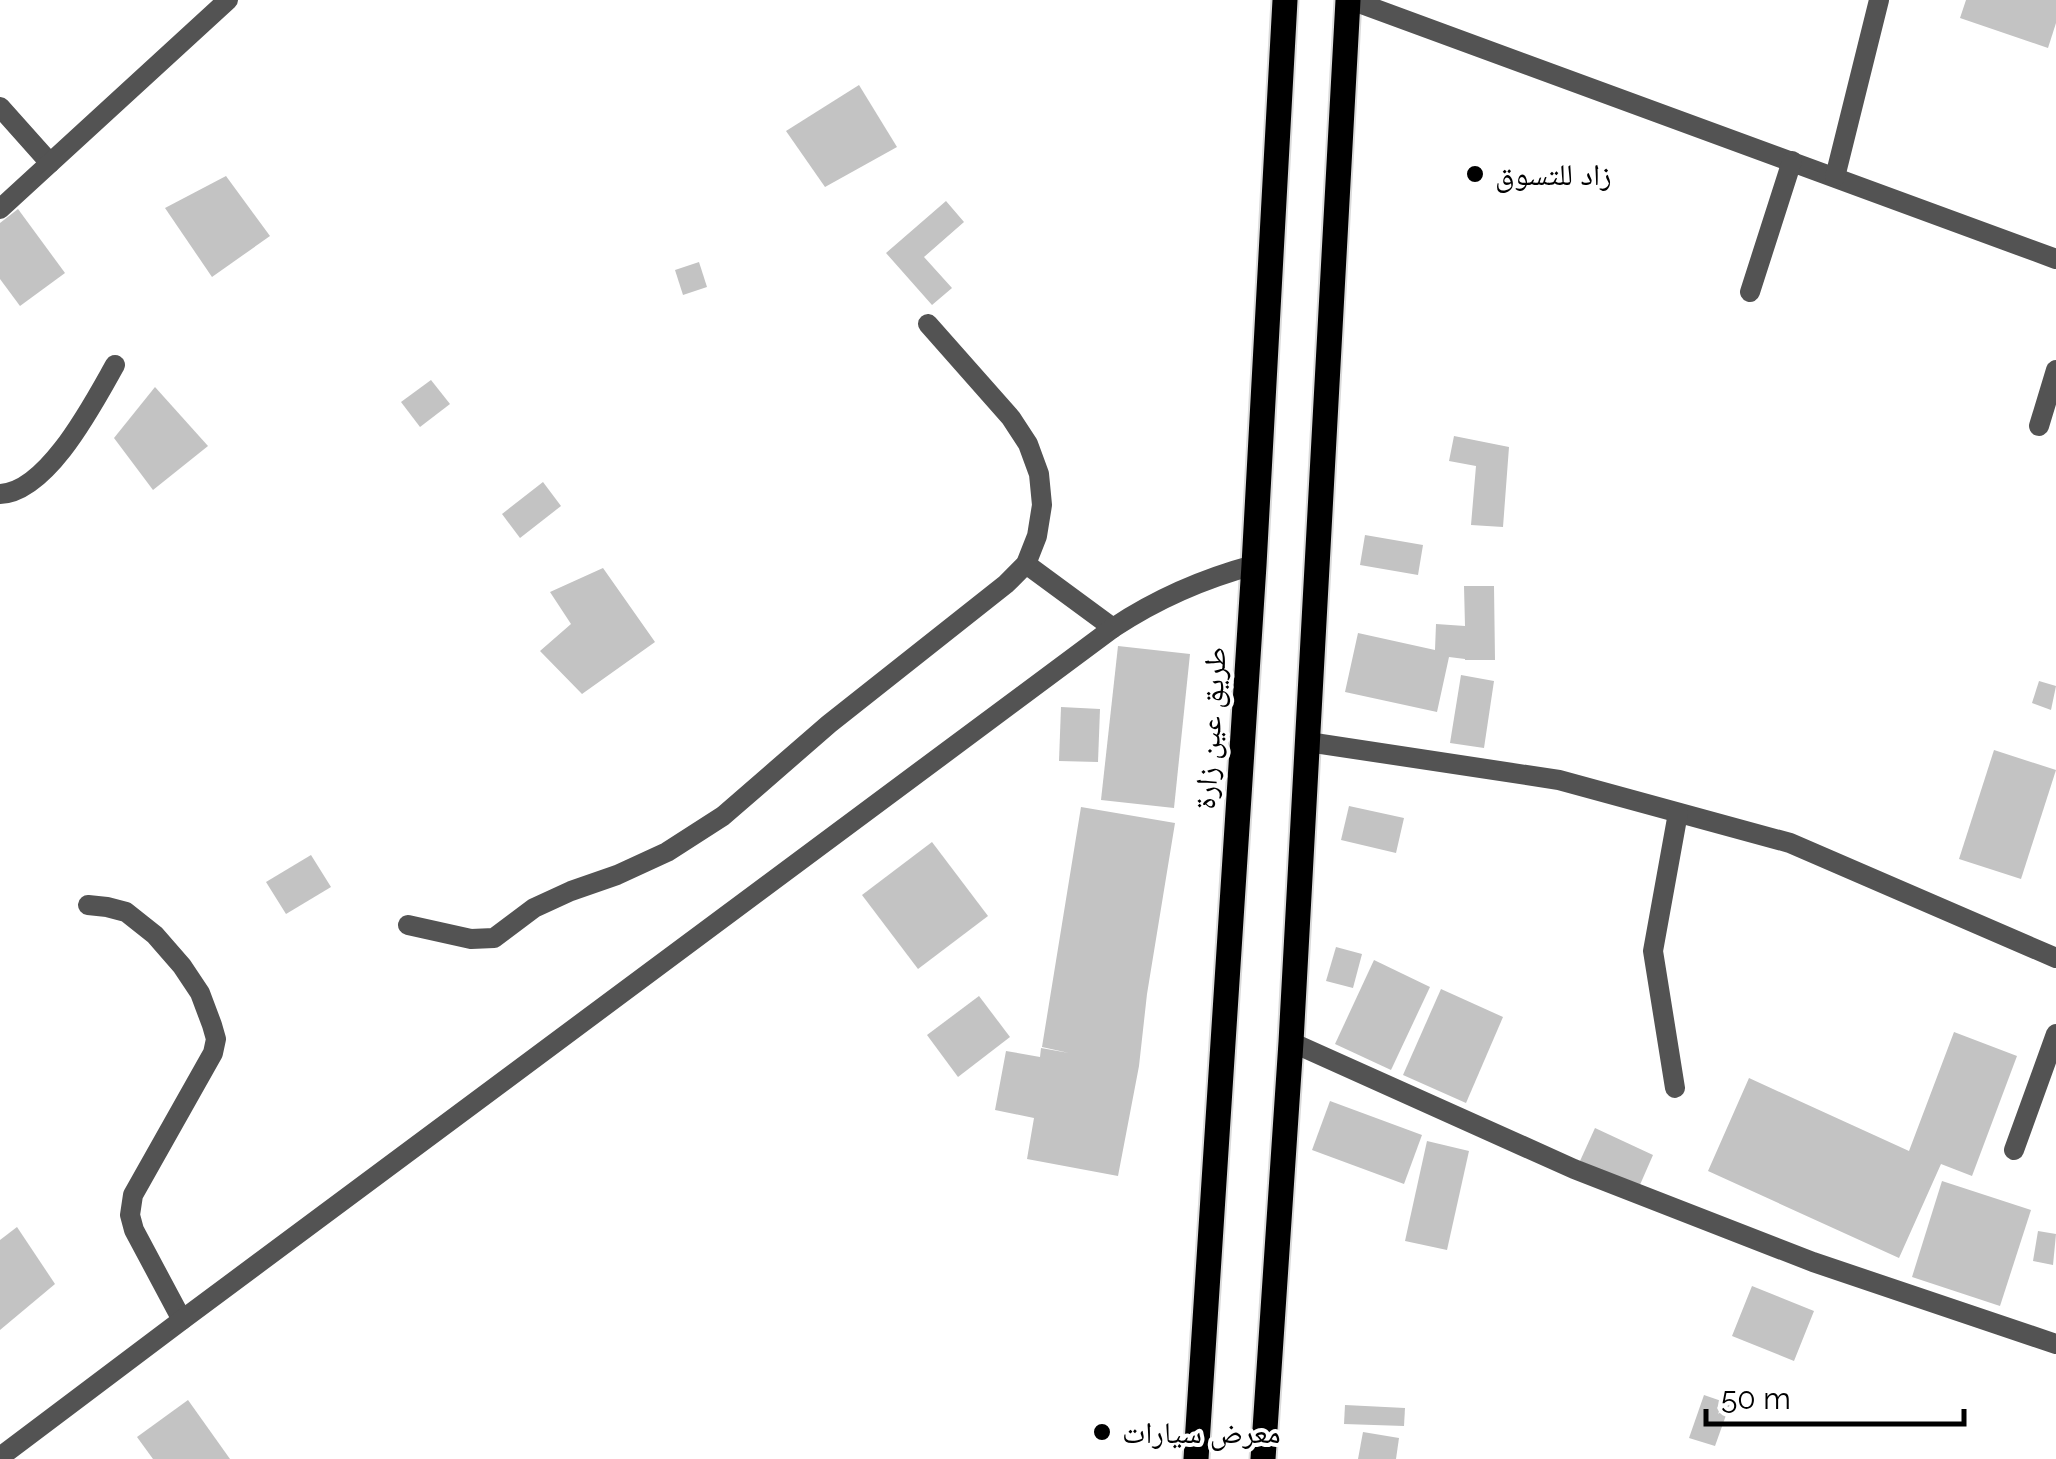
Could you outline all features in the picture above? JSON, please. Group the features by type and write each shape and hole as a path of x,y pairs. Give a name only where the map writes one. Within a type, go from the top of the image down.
{"main road":[{"name":"طريق عين زارة","path":"1196,1459 1254,565 1285,0"},
{"path":"1263,1459 1291,1042 1349,0"}],"street":[{"path":"0,209 228,0"},
{"path":"1349,0 2056,258"},
{"path":"1836,177 1879,0"},
{"path":"0,107 50,163"},
{"path":"1750,292 1792,161"},
{"path":"408,925 471,938 494,938 534,908 682,844 723,816 1026,564 1037,536 1042,504 1028,444 928,324"},
{"path":"0,494 9,493 35,477 68,446 114,365"},
{"path":"2039,426 2056,370"},
{"path":"1026,564 1113,628"},
{"path":"0,1458 1113,628 1180,588 1254,565"},
{"path":"1308,742 1559,780 1790,843 2056,958"},
{"path":"1675,1088 1652,951 1678,813"},
{"path":"88,905 126,912 155,934 200,993 216,1039 213,1053 133,1195 130,1215 134,1230 182,1320"},
{"path":"2014,1150 2056,1034"},
{"path":"1291,1042 1592,1176 1812,1262 2056,1344"}],"building":[{"path":"1966,0 2056,0 2056,23 2048,48 1960,18"},
{"path":"859,85 897,147 825,187 786,131"},
{"path":"226,176 270,236 212,277 165,208"},
{"path":"946,201 964,222 924,257 952,288 932,305 886,253"},
{"path":"18,209 65,273 20,306 0,279 0,223"},
{"path":"699,262 707,287 683,295 675,270"},
{"path":"431,380 450,404 420,427 401,402"},
{"path":"155,387 208,446 153,490 114,438"},
{"path":"1454,436 1509,447 1503,527 1471,525 1476,466 1449,461"},
{"path":"543,482 561,506 520,538 502,514"},
{"path":"1365,535 1423,545 1418,575 1360,565"},
{"path":"603,568 655,642 582,694 540,651 571,624 550,592"},
{"path":"1464,586 1494,586 1495,660 1449,657 1437,712 1345,692 1358,633 1435,650 1436,624 1465,626"},
{"path":"1118,646 1190,654 1174,808 1101,800"},
{"path":"1461,675 1494,681 1484,748 1450,743"},
{"path":"2039,681 2056,686 2051,710 2032,703"},
{"path":"1061,707 1100,709 1098,762 1059,761"},
{"path":"1994,750 2056,770 2021,879 1959,859"},
{"path":"1349,806 1404,818 1396,853 1341,840"},
{"path":"1081,807 1175,823 1139,1066 1118,1176 1027,1159 1034,1118 995,1110 1006,1051 1040,1057 1041,1048 1069,1053 1042,1047"},
{"path":"932,842 988,916 918,969 862,895"},
{"path":"311,855 331,887 286,914 266,882"},
{"path":"1336,947 1362,954 1353,988 1326,981"},
{"path":"1374,960 1430,987 1391,1070 1335,1044"},
{"path":"1441,989 1503,1017 1466,1103 1403,1075"},
{"path":"979,996 1010,1037 958,1077 927,1035"},
{"path":"1954,1032 2017,1056 1972,1176 1941,1164 1899,1258 1708,1171 1749,1078 1909,1151"},
{"path":"1330,1101 1422,1135 1404,1184 1312,1150"},
{"path":"1595,1128 1653,1155 1639,1187 1580,1161"},
{"path":"1427,1141 1469,1151 1447,1250 1405,1241"},
{"path":"1942,1181 2031,1210 2000,1306 1912,1277"},
{"path":"17,1227 55,1284 0,1330 0,1240"},
{"path":"2038,1231 2056,1234 2053,1265 2033,1261"},
{"path":"1752,1286 1814,1311 1794,1361 1732,1336"},
{"path":"1704,1395 1730,1404 1715,1446 1689,1438"},
{"path":"188,1400 230,1459 153,1459 137,1437"},
{"path":"1345,1405 1405,1408 1404,1426 1344,1424"},
{"path":"1363,1432 1399,1438 1396,1459 1358,1459"}],"place":[{"name":"زاد للتسوق","path":"1475,174"},
{"name":"معرض سيارات","path":"1102,1432"}]}
